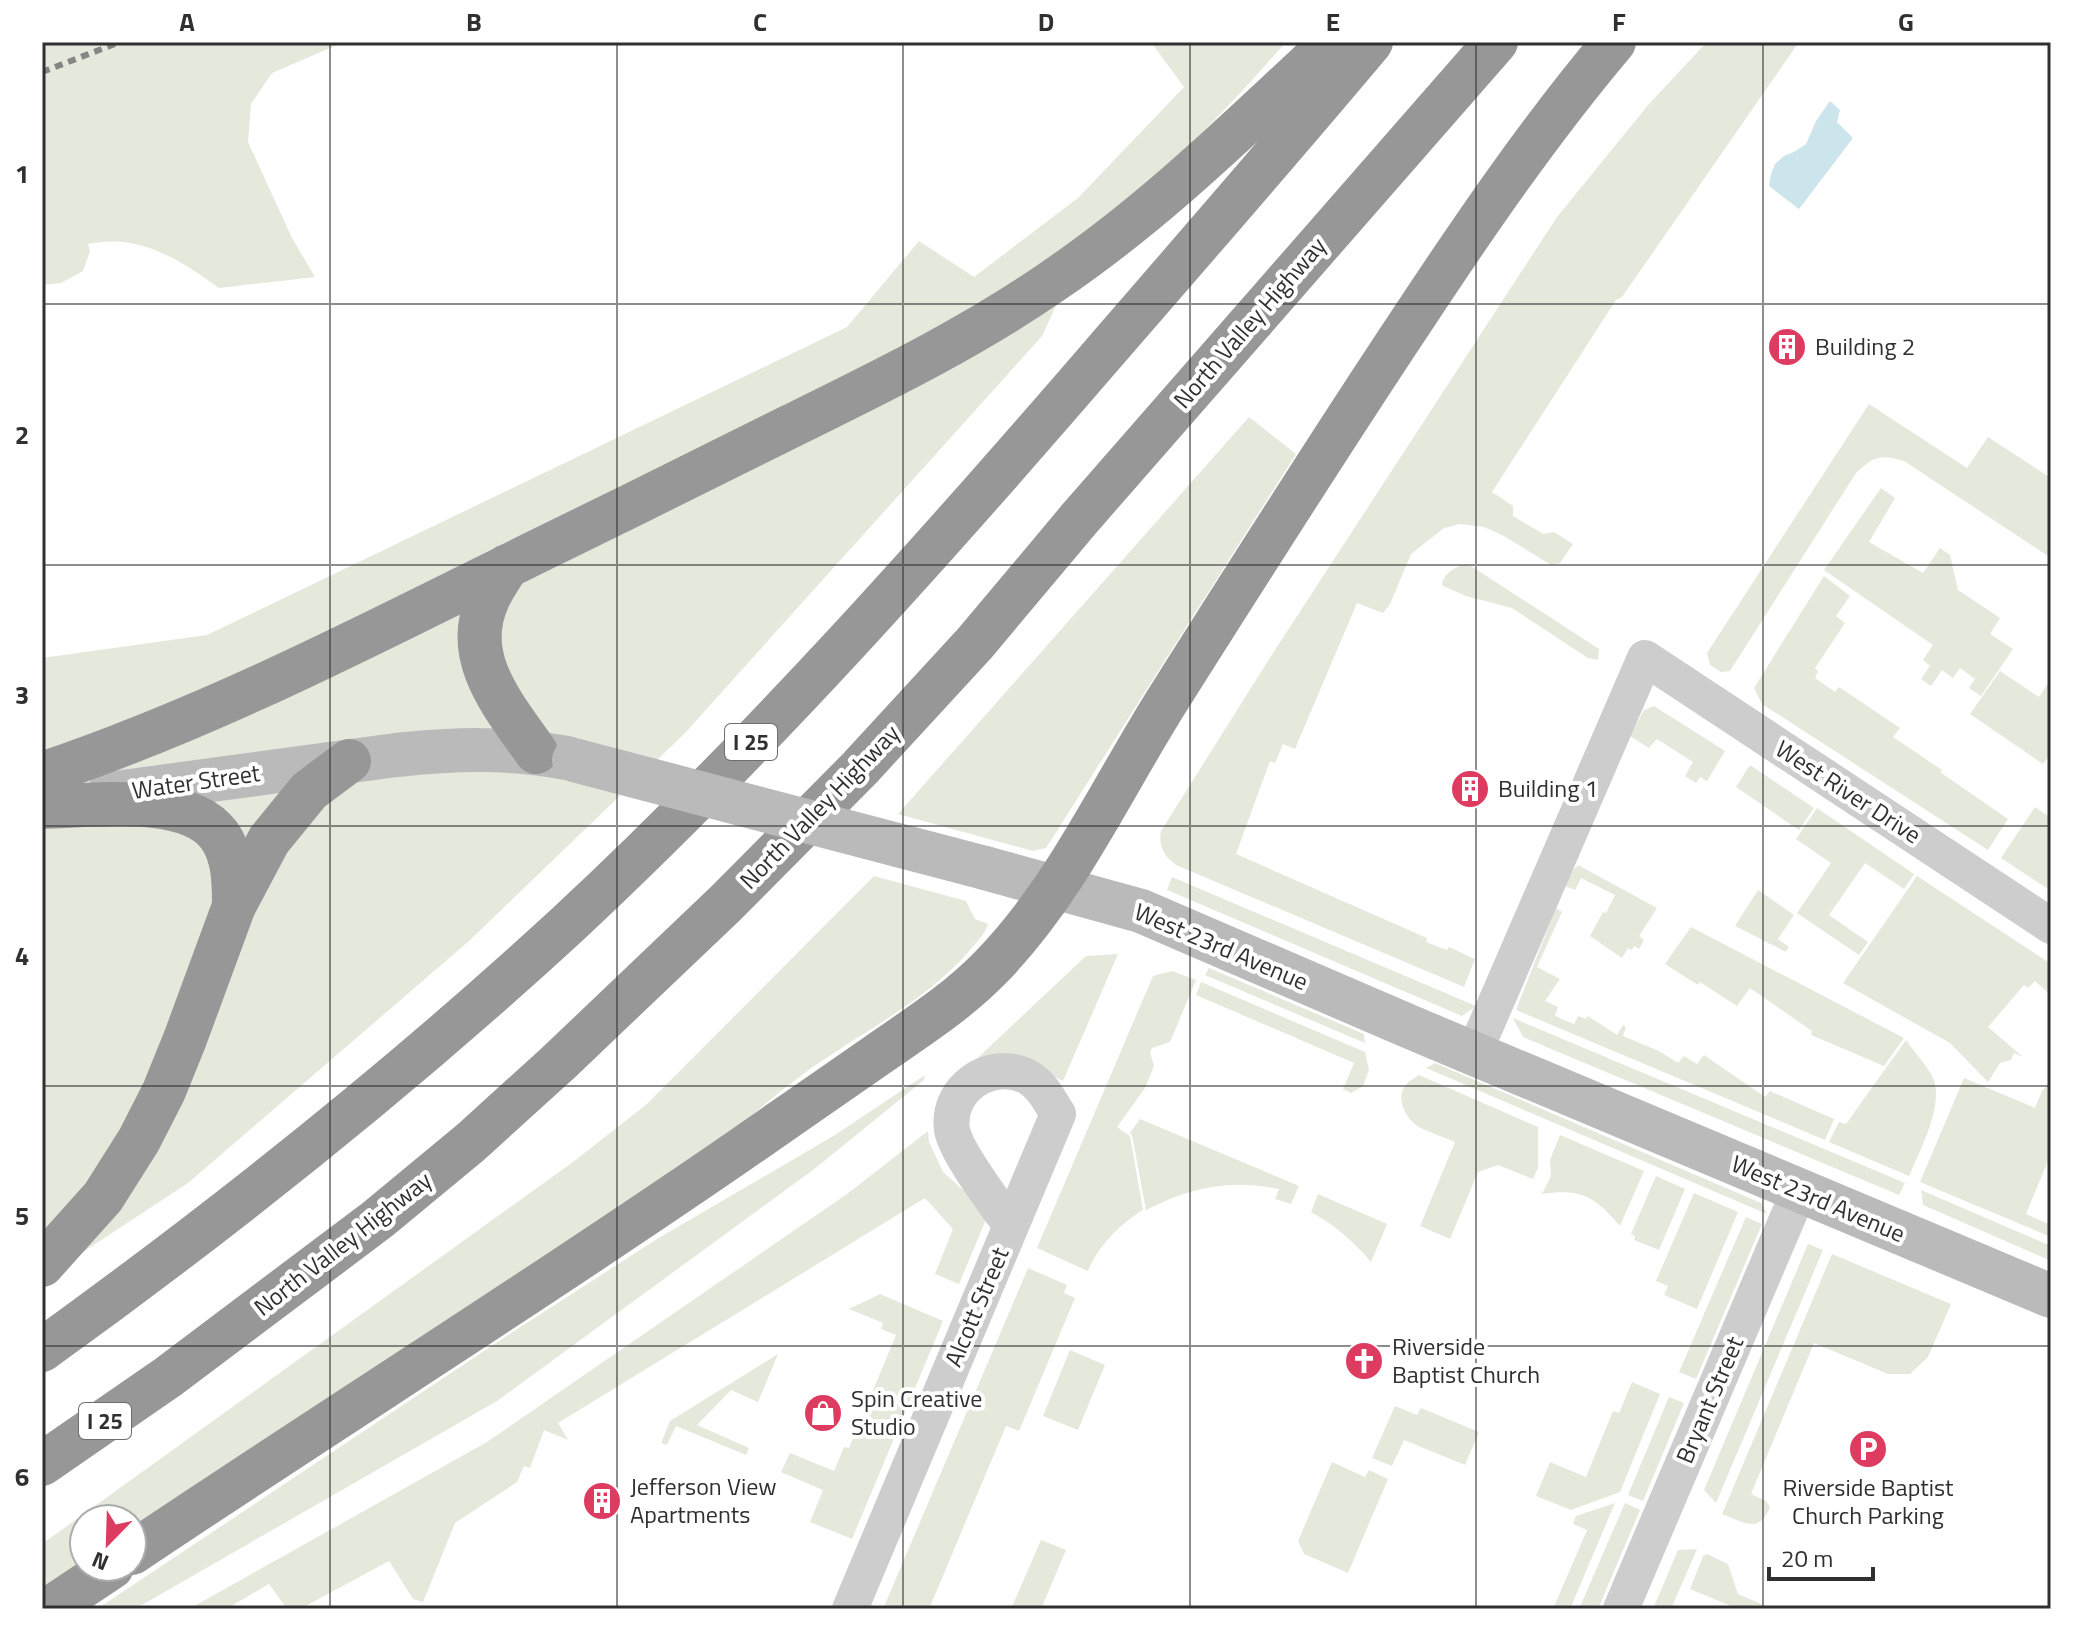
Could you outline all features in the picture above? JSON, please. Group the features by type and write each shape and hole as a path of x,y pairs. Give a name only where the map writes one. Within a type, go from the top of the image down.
{"highway":[{"path":"42,774 102,754 316,662 825,409 1002,315 1066,273 1168,194 1332,42"},
{"name":"I 25","path":"42,1350 219,1219 355,1109 484,1000 656,839 890,597 1371,42"},
{"name":"North Valley Highway","path":"42,1464 168,1377 378,1219 471,1142 648,979 849,779 975,643 1079,519 1496,42"},
{"path":"148,1543 573,1264 952,1003 991,967 1056,888 1153,723 1343,423 1487,207 1614,42"},
{"path":"507,566 487,600 479,631 480,655 501,704 555,756"},
{"path":"42,1265 103,1197 139,1140 164,1091 234,906 269,840 309,791 349,761"},
{"path":"42,806 144,804 179,810 205,820 220,836 229,855 234,874 234,906"},
{"path":"42,1476 168,1377"},
{"path":"49,1609 88,1583"}],"street":[{"name":"West River Drive","path":"1474,1053 1645,658 2051,926"},
{"name":"West 23rd Avenue","path":"349,761 488,749 555,756 1141,911 2051,1296"},
{"name":"Water Street","path":"42,806 130,790 349,761"},
{"name":"Bryant Street","path":"1621,1609 1799,1191"},
{"name":"Alcott Street","path":"850,1609 1011,1226"}],"shaded area":[{"path":"42,42 344,42 272,73 251,104 248,142 292,238 315,277 219,288 158,251 124,242 107,242 88,244 90,251 83,271 61,283 42,285"},
{"path":"1151,42 1286,42 1166,171 1086,242 1042,336 685,733 469,941 188,1183 42,1279 42,658 207,635 847,327 919,241 974,277 1078,198 1184,87"},
{"path":"1707,42 1799,42 1622,297 1616,300 1492,492 1513,506 1513,516 1543,534 1554,532 1573,544 1560,563 1551,565 1484,527 1460,524 1444,528 1411,554 1390,604 1383,613 1357,603 1295,749 1283,744 1275,763 1270,761 1236,854 1427,938 1426,942 1447,950 1449,947 1475,959 1464,987 1176,865 1163,850 1161,831 1273,653 1557,217 1649,104"},
{"path":"1869,404 1967,468 1988,437 2051,478 2051,558 1904,461 1878,458 1856,473 1730,671 1721,672 1710,665 1707,653"},
{"path":"1249,417 1296,454 1046,848 1033,851 898,814"},
{"path":"1881,488 1895,498 1869,542 1923,573 1940,548 1950,555 1958,590 2000,618 1990,634 2013,649 1981,696 1969,688 1975,679 1960,668 1953,678 1942,670 1931,686 1921,679 1930,666 1923,660 1933,645 1824,570"},
{"path":"1462,565 1471,566 1599,649 1598,660 1588,658 1512,608 1466,596 1443,586 1447,574"},
{"path":"1824,576 1850,596 1836,616 1845,623 1815,668 1818,671 1815,678 1835,692 1839,687 1900,728 1893,737 2008,819 1988,850 1762,704 1754,688"},
{"path":"2000,671 2039,697 2051,679 2051,753 2043,764 1970,714"},
{"path":"1654,706 1725,751 1707,781 1700,777 1696,783 1685,776 1693,762 1657,739 1649,748 1630,736 1644,710"},
{"path":"1750,765 1814,808 1799,830 1736,787"},
{"path":"2035,807 2051,818 2051,891 2001,858"},
{"path":"1817,808 1914,874 1904,889 1865,863 1829,915 1868,942 1859,955 1797,913 1831,863 1796,839"},
{"path":"1578,865 1657,908 1639,936 1644,940 1639,949 1635,946 1631,950 1628,948 1622,958 1590,936 1615,895 1581,878 1575,890 1565,886"},
{"path":"874,876 966,901 975,919 988,924 971,949 931,987 794,1081 728,1136 148,1521 148,1503 99,1503 573,1162 647,1104"},
{"path":"1917,876 2051,964 2051,995 2035,981 2028,988 2024,985 1988,1027 2023,1057 2014,1053 2011,1060 2000,1063 1988,1082 1950,1043 1843,983"},
{"path":"1172,877 1476,1006 1462,1016 1167,890"},
{"path":"1758,890 1794,915 1778,939 1789,947 1786,952 1735,926"},
{"path":"1556,908 1562,912 1537,967 1560,979 1545,1001 1558,1007 1555,1016 1574,1024 1578,1016 1586,1019 1588,1016 1617,1035 1623,1025 1626,1027 1623,1036 1678,1063 1684,1056 1697,1064 1704,1055 1765,1097 1770,1091 1834,1119 1825,1140 1516,1010"},
{"path":"1691,927 1904,1038 1884,1066 1811,1035 1812,1031 1750,988 1737,1006 1665,964"},
{"path":"1118,954 1063,1081 1033,1066 970,1065 1086,956"},
{"path":"1209,968 1364,1034 1365,1043 1205,975"},
{"path":"1172,971 1196,980 1170,1042 1152,1048 1150,1053 1154,1066 1145,1088 1117,1127 1130,1136 1143,1210 1111,1236 1088,1271 1037,1248 1153,976"},
{"path":"1201,982 1365,1052 1369,1070 1363,1086 1351,1093 1343,1089 1354,1063 1196,995"},
{"path":"1513,1018 1905,1183 1899,1195 1523,1037"},
{"path":"1906,1040 1932,1076 1936,1099 1930,1126 1909,1176 1829,1142 1839,1122 1846,1124"},
{"path":"1435,1063 1761,1203 1767,1214 1426,1068"},
{"path":"925,1075 924,1080 813,1170 497,1401 135,1609 97,1609 136,1583 148,1583 148,1575 657,1239 835,1135"},
{"path":"1419,1075 1538,1127 1538,1168 1533,1179 1498,1165 1478,1172 1450,1239 1420,1226 1455,1142 1419,1127 1404,1110 1401,1099 1404,1088"},
{"path":"1964,1078 2035,1108 2042,1091 2051,1081 2051,1154 2026,1214 2051,1225 2051,1237 1920,1182"},
{"path":"1140,1119 1299,1186 1291,1204 1275,1199 1279,1189 1227,1185 1195,1191 1146,1210 1130,1133"},
{"path":"928,1131 929,1142 943,1172 979,1200 987,1217 959,1284 935,1274 953,1229 925,1198 558,1423 568,1440 544,1430 530,1468 524,1466 517,1482 455,1523 423,1602 413,1599 389,1561 300,1609 287,1609 269,1584 226,1609 189,1609 487,1442 847,1194"},
{"path":"1560,1135 1644,1171 1620,1226 1587,1197 1568,1192 1542,1194 1551,1176 1550,1160"},
{"path":"1656,1176 1685,1189 1659,1250 1634,1240 1635,1236 1631,1234"},
{"path":"1921,1190 2051,1246 2049,1260 1923,1205"},
{"path":"1694,1193 1738,1212 1697,1309 1664,1295 1668,1286 1656,1281"},
{"path":"1318,1194 1387,1224 1371,1262 1343,1234 1311,1212"},
{"path":"1746,1217 1762,1224 1696,1379 1679,1372"},
{"path":"1808,1244 1823,1250 1716,1503 1704,1490"},
{"path":"1832,1254 1951,1304 1928,1357 1910,1374 1888,1374 1814,1343 1751,1494 1766,1501 1770,1507 1761,1521 1744,1523 1722,1514"},
{"path":"1028,1268 1067,1285 1064,1293 1075,1298 1019,1431 1006,1426 929,1609 883,1609"},
{"path":"880,1294 943,1321 852,1539 810,1522 823,1490 781,1472 790,1453 834,1471 844,1447 849,1448 896,1335 881,1329 883,1323 849,1309"},
{"path":"1070,1350 1105,1365 1078,1430 1043,1416"},
{"path":"778,1354 758,1402 731,1390 697,1425 749,1448 746,1455 676,1426 667,1445 661,1443 670,1421"},
{"path":"1632,1382 1660,1394 1620,1492 1571,1510 1536,1496 1550,1462 1586,1477 1613,1411 1619,1413"},
{"path":"1669,1397 1684,1403 1643,1501 1628,1495"},
{"path":"1395,1406 1417,1415 1421,1408 1479,1432 1465,1465 1404,1440 1392,1466 1372,1458"},
{"path":"1332,1462 1365,1477 1369,1470 1388,1479 1348,1573 1304,1554 1298,1541"},
{"path":"1615,1503 1570,1609 1553,1609 1587,1530 1573,1524 1576,1516"},
{"path":"1625,1503 1640,1510 1598,1609 1579,1609"},
{"path":"68,1525 68,1574 42,1591 42,1544"},
{"path":"1041,1540 1066,1550 1041,1609 1011,1609"},
{"path":"1697,1549 1671,1609 1653,1609 1678,1550"},
{"path":"1707,1554 1728,1564 1738,1594 1773,1609 1738,1609 1690,1589 1703,1556"}],"water":[{"path":"1830,101 1840,110 1837,122 1853,138 1799,209 1769,186 1771,174 1775,164 1784,156 1806,144 1816,121"}],"railway":[{"path":"42,72 120,42"}],"place":[{"name":"Building 2","path":"1787,347"},
{"name":"Building 1","path":"1470,789"},
{"name":"Riverside Baptist Church","path":"1364,1361"},
{"name":"Spin Creative Studio","path":"823,1413"},
{"name":"Riverside Baptist Church Parking","path":"1868,1449"},
{"name":"Jefferson View Apartments","path":"602,1501"}]}
